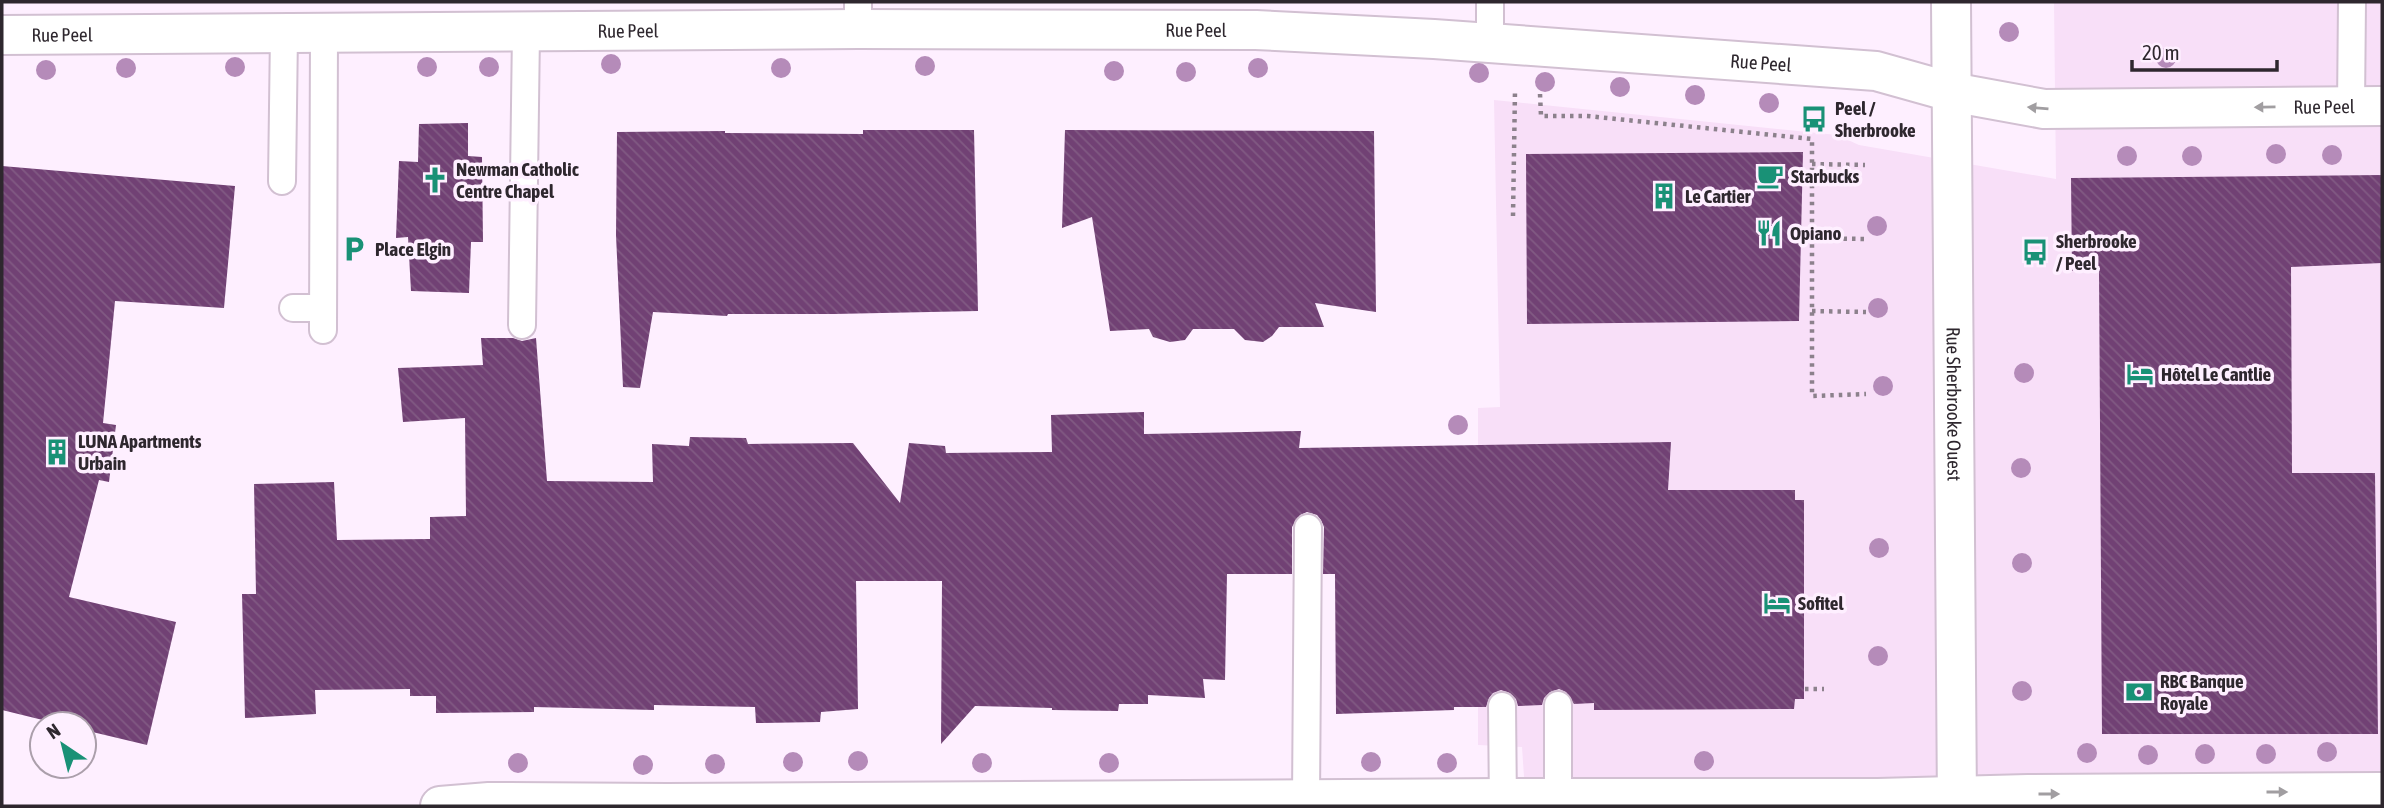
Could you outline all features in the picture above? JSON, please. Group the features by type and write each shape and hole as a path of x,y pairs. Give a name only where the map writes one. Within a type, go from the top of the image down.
{"street":[{"name":"Rue Sherbrooke Ouest","path":"1951,2 1957,801"},
{"name":"Rue Peel","path":"2,36 526,32 858,16 1256,30 1490,43 1876,71 1951,92 2044,110 2367,106"},
{"path":"440,806 501,802 1306,799 1503,802 1558,798 1957,801 2382,792"}],"lane":[{"path":"1490,2 1490,43"},
{"path":"2352,2 2367,106"},
{"path":"522,325 526,32"},
{"path":"282,181 284,33"},
{"path":"293,309 323,319 324,33"},
{"path":"1306,799 1308,528"},
{"path":"1558,705 1558,798"},
{"path":"1502,706 1503,802"}],"path":[{"path":"1513,216 1515,91"},
{"path":"1540,94 1541,116 1587,116 1812,139 1812,396 1866,394"},
{"path":"1812,164 1865,165"},
{"path":"1801,238 1865,239"},
{"path":"1812,311 1866,312"},
{"path":"1805,689 1824,689"}],"shaded area":[{"path":"2054,2 2382,2 2382,806 1526,806 1522,747 1478,745 1478,408 1500,407 1494,100 1837,135 1859,145 2056,179"}],"building":[{"path":"468,123 468,156 482,157 483,242 471,242 469,293 411,291 408,237 396,238 399,161 418,162 419,124"},
{"path":"863,130 974,130 978,311 727,316 653,312 640,388 623,387 616,235 617,132 863,134"},
{"path":"1065,130 1374,131 1376,312 1315,303 1324,327 1279,327 1263,342 1245,340 1234,329 1193,329 1185,340 1170,342 1153,337 1149,329 1110,331 1092,217 1062,228"},
{"name":"Le Cartier","path":"1803,152 1799,321 1527,324 1526,154"},
{"name":"LUNA Apartments Urbain","path":"2,166 235,186 224,308 115,301 103,423 116,425 109,482 99,480 69,597 176,622 147,745 98,733 98,710 28,710 28,716 2,710"},
{"path":"2382,175 2382,263 2291,267 2292,473 2375,473 2378,734 2102,734 2099,270 2072,271 2071,178"},
{"path":"481,338 513,338 522,341 536,338 547,481 653,482 652,444 689,446 690,437 746,438 748,444 853,443 900,503 909,443 945,446 946,453 1052,452 1051,415 1144,412 1144,434 1301,431 1299,448 1671,442 1668,490 1795,490 1795,500 1804,500 1804,699 1795,699 1794,709 1594,710 1594,703 1574,704 1566,692 1559,689 1550,692 1542,705 1518,706 1510,693 1501,690 1493,693 1486,707 1336,714 1335,574 1323,574 1324,527 1317,515 1307,512 1300,515 1292,527 1292,574 1227,574 1225,680 1203,679 1205,698 1148,695 1148,704 1119,704 1118,711 975,706 941,744 942,581 856,581 858,709 821,712 820,722 756,723 755,707 654,705 654,710 534,707 534,712 436,713 436,696 410,696 410,689 315,690 316,714 245,718 242,594 256,594 254,484 334,482 337,540 430,539 430,517 466,516 465,418 403,422 398,368 483,365"}],"place":[{"name":"Peel / Sherbrooke","path":"1814,119"},
{"name":"Starbucks","path":"1770,176"},
{"name":"Newman Catholic Centre Chapel","path":"435,180"},
{"name":"Le Cartier","path":"1664,196"},
{"name":"Opiano","path":"1769,233"},
{"name":"Place Elgin","path":"354,249"},
{"name":"Sherbrooke / Peel","path":"2035,252"},
{"name":"Hôtel Le Cantlie","path":"2140,374"},
{"name":"LUNA Apartments Urbain","path":"57,452"},
{"name":"Sofitel","path":"1777,603"},
{"name":"RBC Banque Royale","path":"2139,692"}]}
